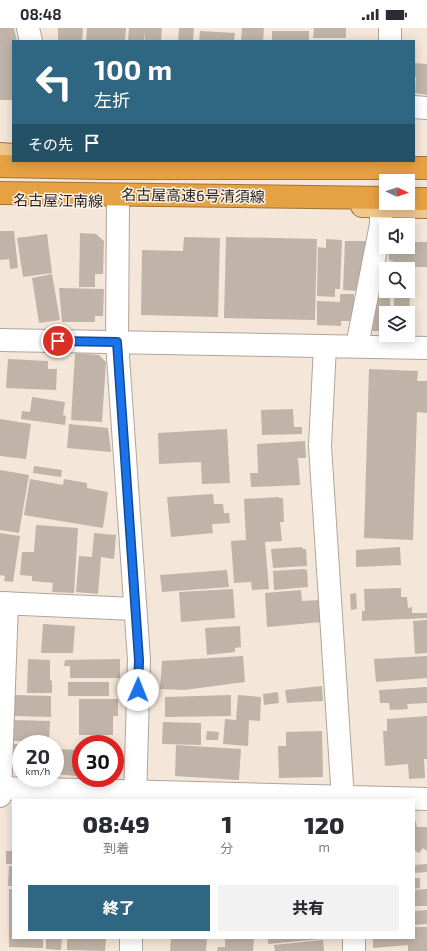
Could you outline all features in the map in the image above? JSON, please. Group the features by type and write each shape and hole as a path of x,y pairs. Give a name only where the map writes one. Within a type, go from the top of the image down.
{"highway":[{"name":"名古屋高速6号清須線","path":"0,166 102,168 427,168"},
{"name":"名古屋高速6号清須線","path":"0,193 379,202"},
{"path":"415,199 427,199"}],"main road":[{"path":"0,154 12,154"},
{"path":"415,158 427,158"},
{"name":"名古屋江南線","path":"0,199 118,202 379,202"},
{"name":"名古屋江南線","path":"415,206 427,207"}],"street":[{"path":"28,28 31,40"},
{"path":"390,28 390,40"},
{"path":"415,107 427,108"},
{"path":"118,202 117,342 134,609 139,660 136,796"},
{"path":"357,346 383,210"},
{"path":"0,340 427,348"},
{"path":"325,346 320,446 343,798"},
{"path":"0,796 4,603 134,609"},
{"path":"0,788 136,796 427,799"},
{"path":"131,939 131,951"},
{"path":"354,939 354,951"}],"building":[{"path":"0,28 14,28 17,40 12,40 12,100 0,100"},
{"path":"58,28 83,28 82,40 58,40"},
{"path":"87,28 126,28 125,40 86,40"},
{"path":"129,28 162,28 161,40 145,40 144,32 144,40 128,40"},
{"path":"179,28 194,28 193,40 178,40"},
{"path":"242,28 264,28 263,40 241,40"},
{"path":"314,28 346,28 346,38 313,38"},
{"path":"200,31 235,33 234,40 199,40"},
{"path":"272,31 309,31 309,40 272,40"},
{"path":"415,63 427,64 427,95 415,93"},
{"path":"0,231 14,231 18,268 10,269 9,259 0,260"},
{"path":"80,233 96,234 104,241 103,274 95,274 95,287 79,287"},
{"path":"47,234 52,273 23,277 17,238"},
{"path":"184,237 220,238 218,317 141,315 142,250 183,251"},
{"path":"226,237 317,239 315,320 224,318"},
{"path":"326,239 342,240 340,289 335,289 335,297 317,296 318,247 326,248"},
{"path":"345,241 370,241 359,291 343,290"},
{"path":"415,242 427,242 427,267 415,267 415,262 395,262 389,260 389,254 415,254"},
{"path":"52,274 60,320 39,323 32,278"},
{"path":"379,286 379,298 390,298 390,306 379,306 379,331 369,331"},
{"path":"59,288 104,289 103,316 95,316 95,322 62,322"},
{"path":"340,294 354,294 354,321 341,321 341,326 317,325 317,301 340,302"},
{"path":"394,298 410,298 410,306 394,306"},
{"path":"75,353 99,355 106,362 102,422 71,420"},
{"path":"8,359 48,361 48,369 57,369 56,390 6,388"},
{"path":"369,369 418,371 417,381 427,381 427,413 417,412 413,540 364,538"},
{"path":"32,397 65,402 63,415 66,416 65,425 21,419 22,411 30,412"},
{"path":"293,409 294,427 302,427 302,434 262,435 261,410"},
{"path":"0,419 31,424 26,459 0,456"},
{"path":"69,424 108,428 111,452 67,448"},
{"path":"227,429 230,483 202,484 201,462 159,464 158,433"},
{"path":"305,441 306,458 298,458 300,485 251,487 250,473 258,473 257,444"},
{"path":"34,466 62,470 61,477 33,473"},
{"path":"0,470 29,475 19,533 0,530"},
{"path":"30,479 63,485 64,479 87,483 87,488 108,492 103,528 24,515"},
{"path":"213,494 214,504 223,504 224,513 229,513 230,523 212,524 213,533 171,537 167,497"},
{"path":"283,498 284,522 280,522 282,541 265,542 269,589 252,590 251,582 234,583 231,541 246,540 244,499"},
{"path":"36,525 78,528 74,593 52,592 53,583 32,581 32,576 20,575 22,552 34,552"},
{"path":"0,533 20,536 13,582 4,581 5,576 0,575"},
{"path":"94,533 116,535 114,559 101,557 98,594 76,592 79,556 92,557"},
{"path":"302,547 303,549 306,549 307,566 273,568 271,549"},
{"path":"400,547 401,565 356,567 356,550"},
{"path":"227,570 229,587 162,592 160,575"},
{"path":"307,570 308,587 274,590 273,571"},
{"path":"401,588 401,597 407,597 408,608 412,607 412,613 427,613 427,618 362,621 362,611 365,611 364,589"},
{"path":"233,589 235,618 181,622 179,592"},
{"path":"301,590 302,601 320,600 322,622 267,627 265,593"},
{"path":"356,593 357,609 351,610 350,594"},
{"path":"427,620 427,653 415,654 413,621"},
{"path":"43,624 75,626 73,653 41,653"},
{"path":"240,626 241,647 235,648 235,652 207,655 205,628"},
{"path":"243,656 245,682 184,690 160,689 162,661"},
{"path":"427,656 427,678 376,682 374,659"},
{"path":"28,659 50,660 50,680 52,681 52,693 27,693"},
{"path":"120,659 120,678 70,678 70,666 64,666 65,660"},
{"path":"68,682 109,682 109,696 68,696"},
{"path":"322,686 323,701 287,703 285,690"},
{"path":"427,687 427,703 407,704 408,709 390,710 389,703 380,703 379,690"},
{"path":"278,692 279,703 264,705 263,694"},
{"path":"15,695 51,696 51,717 14,716"},
{"path":"231,695 231,716 165,717 165,697"},
{"path":"238,695 261,697 260,721 249,720 248,746 223,744 225,719 236,720"},
{"path":"79,699 118,699 118,716 113,716 113,735 79,735"},
{"path":"427,716 427,759 424,759 425,778 409,779 408,764 385,766 383,731 387,731 387,719"},
{"path":"14,720 50,721 49,735 13,735"},
{"path":"163,722 201,723 201,745 162,744"},
{"path":"207,731 219,732 218,740 206,740"},
{"path":"322,731 323,777 279,778 278,746 286,746 286,732"},
{"path":"176,745 241,749 239,780 175,776"},
{"path":"64,749 72,750 72,776 64,775"},
{"path":"415,820 417,827 427,827 427,851 423,848 419,853 415,851"},
{"path":"6,851 12,851 12,864 6,864"},
{"path":"427,864 427,872 415,873 415,865"},
{"path":"9,866 12,866 12,886 8,886"},
{"path":"415,878 420,878 420,888 415,889"},
{"path":"9,889 12,889 12,939 43,939 43,948 9,947"},
{"path":"427,889 427,906 415,906 415,890"},
{"path":"427,910 427,924 415,925 415,911"},
{"path":"415,927 427,927 427,951 408,951 408,945 373,948 373,939 415,939"},
{"path":"46,939 62,939 61,950 46,949"},
{"path":"67,939 106,939 105,951 67,950"},
{"path":"171,939 207,939 206,951 170,951"},
{"path":"225,939 254,939 253,951 217,951 218,947 225,947"},
{"path":"268,939 321,939 268,944"},
{"path":"323,940 324,951 275,951 274,945"}],"route":[{"path":"58,341 117,342 133,593 139,660 138,690"}]}
